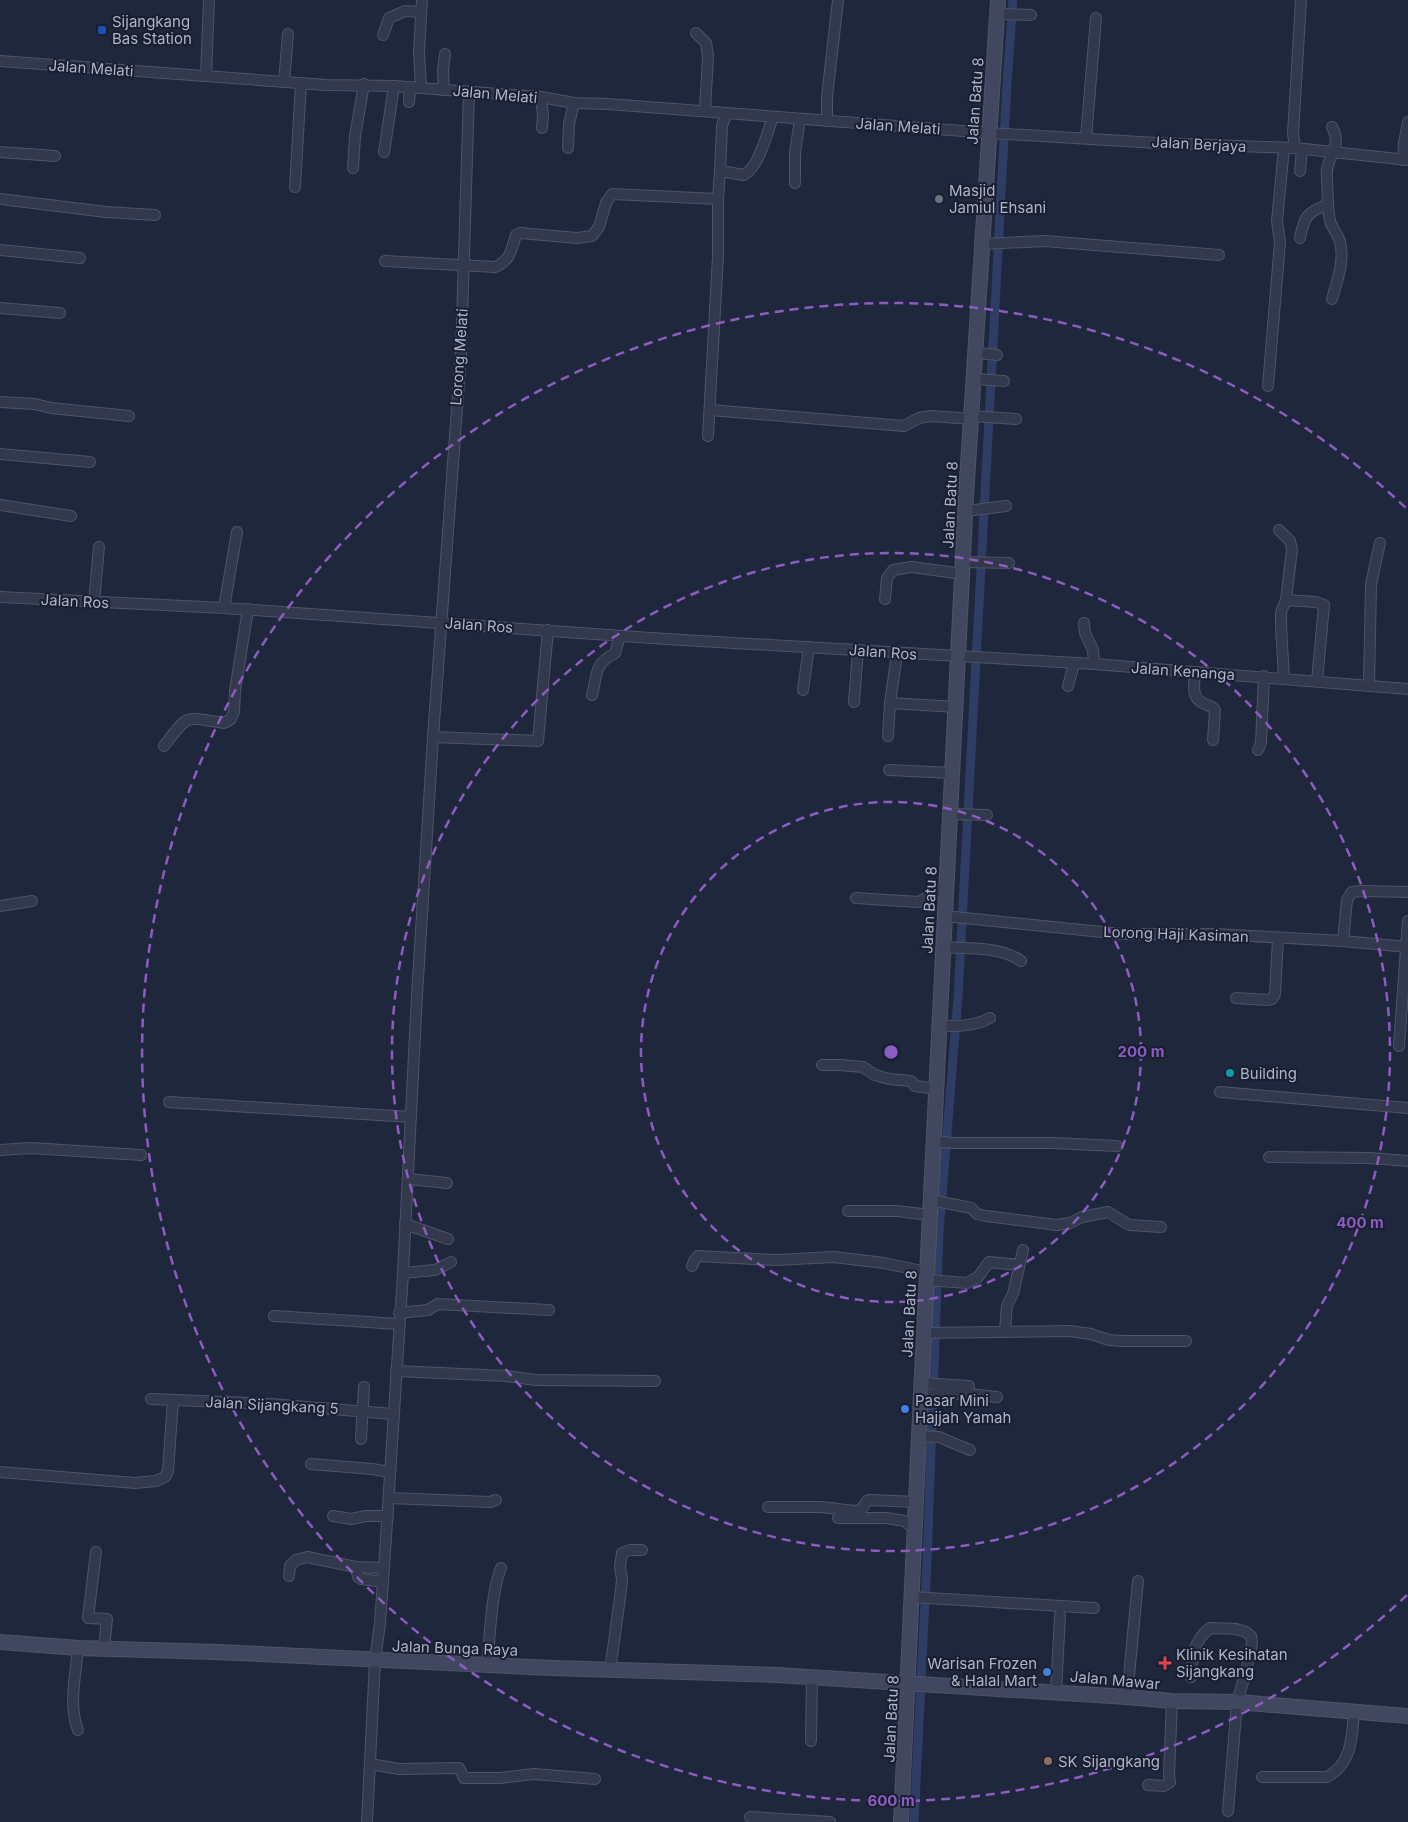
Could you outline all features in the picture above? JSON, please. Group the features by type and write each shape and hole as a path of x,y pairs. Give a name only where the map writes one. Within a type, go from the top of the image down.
{"street":[{"path":"206,76 209,0"},
{"path":"421,88 419,52 422,0"},
{"path":"827,121 827,97 838,0"},
{"path":"1300,171 1299,148 1293,134 1301,0"},
{"path":"1001,9 1028,15"},
{"name":"Jalan Batu 8","path":"902,1822 911,1684 915,1530 917,1502 927,1437 930,1216 938,1142 936,1090 950,1026 954,947 947,886 955,814 952,773 956,707 962,656 966,566 979,380 987,354 988,244 1001,9"},
{"path":"383,35 388,18 406,11 421,12"},
{"path":"1086,138 1096,18"},
{"path":"696,33 706,43 708,56 705,111"},
{"path":"284,82 288,34"},
{"path":"444,90 443,70 445,54"},
{"name":"Jalan Melati","path":"0,61 326,85 364,84 410,87 541,97 574,103 994,133"},
{"path":"295,187 301,83"},
{"path":"354,168 355,136 364,84"},
{"path":"384,152 394,86"},
{"path":"409,102 410,87"},
{"name":"Lorong Melati","path":"367,1822 375,1661 380,1623 388,1516 432,738 461,354 469,92"},
{"path":"541,97 544,115 542,128"},
{"path":"568,148 569,124 574,103"},
{"path":"708,436 718,256 718,199 722,126 726,114"},
{"path":"720,171 747,174 756,161 773,117"},
{"path":"795,183 795,153 800,119"},
{"path":"1406,160 1404,142 1408,122"},
{"path":"1332,127 1335,133 1335,152 1326,168 1329,189 1328,205 1330,223 1340,242 1341,258 1340,274 1332,299"},
{"name":"Jalan Berjaya","path":"994,133 1299,148 1406,160"},
{"path":"1268,386 1280,242 1277,222 1284,148"},
{"path":"0,152 54,156"},
{"path":"386,261 495,267 504,263 511,253 516,235 520,233 578,238 592,236 599,227 606,203 612,194 718,199"},
{"path":"0,199 106,212 155,215"},
{"path":"1300,238 1305,218 1318,208 1328,205"},
{"path":"988,244 1045,241 1218,255"},
{"path":"0,250 80,258"},
{"path":"0,308 60,313"},
{"path":"979,380 1004,381"},
{"path":"0,402 35,404 51,408 129,416"},
{"path":"710,410 904,426 918,418 931,416 1016,419"},
{"path":"0,454 90,462"},
{"path":"0,505 71,516"},
{"path":"971,511 1006,506"},
{"path":"1279,530 1290,541 1292,549 1286,600 1281,612 1280,625 1284,679"},
{"path":"224,608 237,532"},
{"path":"1370,685 1371,584 1380,543"},
{"path":"94,602 99,547"},
{"path":"885,599 887,578 893,570 912,567 966,566 990,562 1009,563"},
{"name":"Jalan Ros","path":"0,597 248,609 620,636 897,654 962,656"},
{"path":"1286,600 1306,601 1324,605 1317,681"},
{"path":"164,746 182,722 190,718 224,723 231,719 234,712 235,691 248,609"},
{"path":"1084,623 1085,633 1093,650 1094,664"},
{"path":"432,738 538,741 548,630"},
{"path":"592,695 597,668 615,653 620,636"},
{"path":"803,690 809,647"},
{"path":"854,702 858,650"},
{"path":"888,736 890,703 897,654"},
{"name":"Jalan Kenanga","path":"962,656 1094,664 1195,673 1264,676 1408,689"},
{"path":"1068,686 1074,664"},
{"path":"1195,673 1195,697 1198,701 1213,707 1215,710 1213,740"},
{"path":"1258,750 1262,743 1264,676"},
{"path":"890,703 956,707"},
{"path":"889,770 952,773"},
{"path":"955,814 987,815"},
{"path":"856,898 919,902 947,886"},
{"path":"1343,941 1347,900 1352,892 1408,892"},
{"path":"0,906 32,901"},
{"name":"Lorong Haji Kasiman","path":"950,916 1122,934 1215,934 1343,941 1407,947"},
{"path":"1399,1046 1408,921"},
{"path":"1236,998 1268,1000 1275,994 1278,938"},
{"path":"954,947 1011,954 1021,961"},
{"path":"950,1026 983,1021 990,1018"},
{"path":"822,1065 840,1064 863,1067 875,1075 889,1079 911,1081 915,1086 936,1090"},
{"path":"1220,1092 1408,1108"},
{"path":"170,1102 410,1118"},
{"path":"938,1142 1053,1143 1118,1146"},
{"path":"0,1150 30,1148 141,1155"},
{"path":"1269,1157 1408,1161"},
{"path":"408,1179 447,1183"},
{"path":"933,1200 971,1208 977,1214 986,1216 1048,1224 1070,1223 1082,1217 1108,1212 1129,1226 1161,1227"},
{"path":"848,1211 897,1211 930,1216"},
{"path":"405,1224 448,1239"},
{"path":"1005,1331 1008,1305 1014,1294 1023,1250"},
{"path":"692,1266 698,1256 776,1260 834,1257 884,1263 944,1281 967,1283 978,1277 989,1262 1019,1265"},
{"path":"402,1273 435,1270 451,1262"},
{"path":"399,1313 428,1310 438,1304 549,1310"},
{"path":"274,1316 399,1324"},
{"path":"927,1333 1070,1331 1091,1334 1109,1340 1186,1341"},
{"path":"396,1371 506,1376 536,1380 655,1381"},
{"path":"928,1389 969,1386 998,1397"},
{"path":"361,1439 364,1387"},
{"name":"Jalan Sijangkang 5","path":"152,1399 271,1404 393,1414"},
{"path":"0,1472 135,1483 165,1478 168,1471 173,1401"},
{"path":"927,1437 970,1450"},
{"path":"311,1464 390,1472"},
{"path":"389,1498 490,1502 496,1500"},
{"path":"768,1507 821,1507 854,1511 861,1510 867,1501 870,1500 917,1502"},
{"path":"333,1516 351,1519 366,1516 388,1516"},
{"path":"838,1518 886,1518 905,1521 915,1530"},
{"path":"610,1671 621,1590 620,1559 624,1552 642,1550"},
{"path":"96,1552 88,1618 106,1619 104,1649"},
{"path":"289,1576 290,1566 296,1560 307,1557 356,1568 384,1568"},
{"path":"356,1568 358,1577 383,1582"},
{"path":"487,1666 498,1577 501,1568"},
{"path":"1127,1696 1138,1581"},
{"path":"912,1597 1094,1608"},
{"path":"1056,1692 1060,1615"},
{"path":"1191,1677 1194,1651 1201,1634 1210,1628 1236,1629 1246,1632 1250,1636 1252,1644 1237,1702 1228,1811"},
{"name":"Jalan Bunga Raya","path":"0,1642 78,1648 218,1652 487,1666 812,1677 911,1684"},
{"path":"78,1648 73,1710 78,1730"},
{"path":"810,1741 812,1677"},
{"name":"Jalan Mawar","path":"911,1684 1127,1696 1172,1702 1237,1702 1408,1716"},
{"path":"1148,1785 1164,1786 1170,1782 1172,1702"},
{"path":"1262,1777 1327,1777 1334,1773 1348,1754 1352,1742 1354,1712"},
{"path":"370,1764 399,1769 459,1768 464,1778 500,1778 534,1774 595,1779"},
{"path":"750,1817 830,1822"}],"waterway":[{"path":"914,1822 927,1561 939,1232 958,997 1013,0"}],"place":[{"name":"Sijangkang Bas Station","path":"102,30"},
{"name":"Masjid Jamiul Ehsani","path":"939,199"},
{"name":"Building","path":"1230,1073"},
{"name":"Pasar Mini Hajjah Yamah","path":"905,1409"},
{"name":"Klinik Kesihatan Sijangkang","path":"1165,1663"},
{"name":"Warisan Frozen & Halal Mart","path":"1047,1672"},
{"name":"SK Sijangkang","path":"1048,1761"}]}
